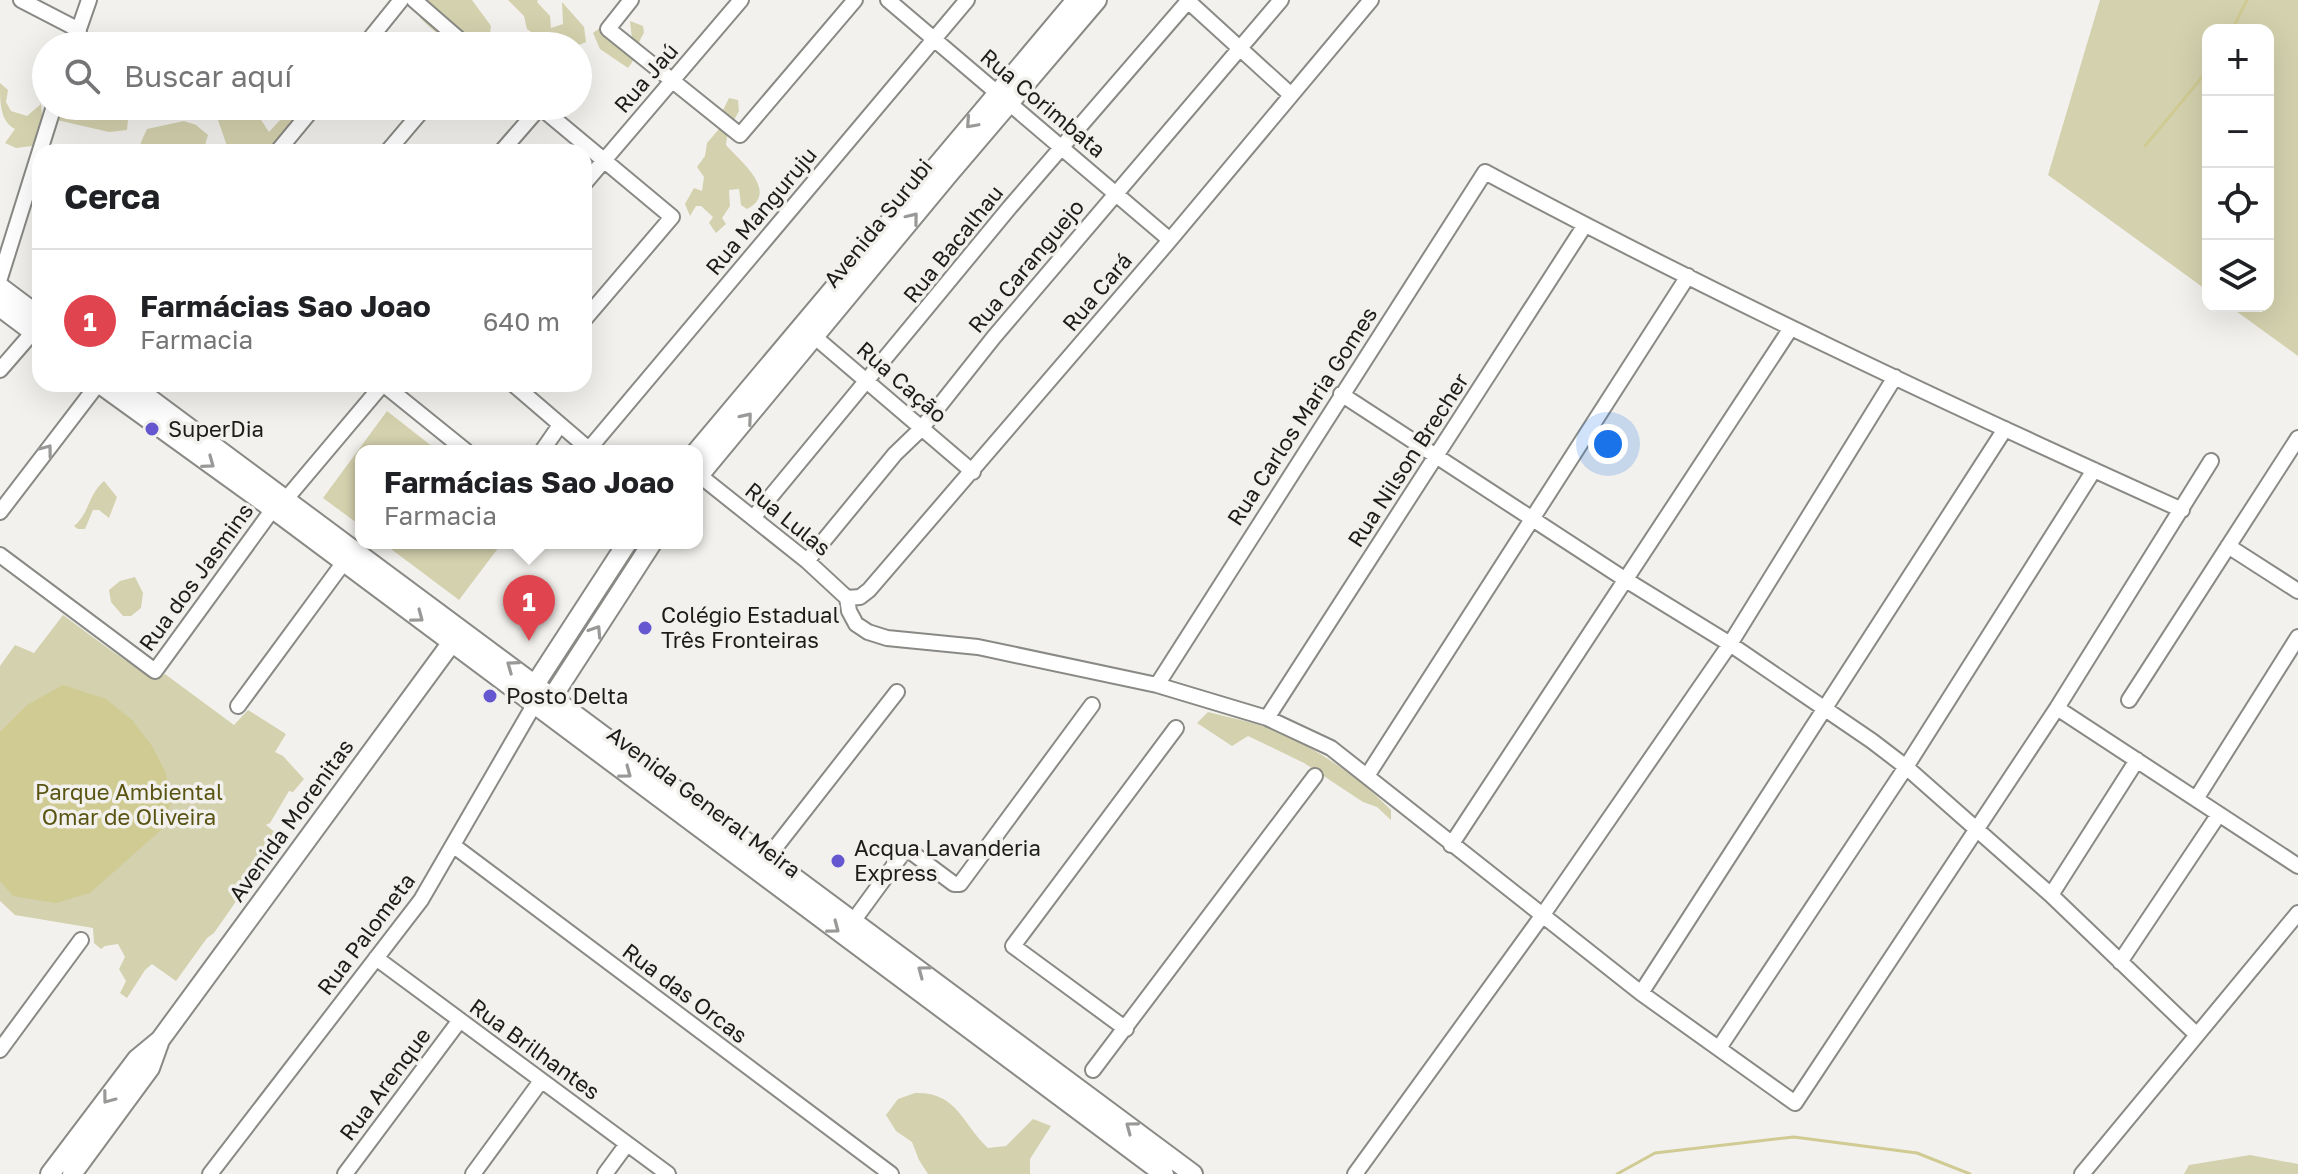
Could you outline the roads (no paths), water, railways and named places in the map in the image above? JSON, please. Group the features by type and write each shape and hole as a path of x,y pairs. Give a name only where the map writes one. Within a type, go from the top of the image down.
{"main road":[{"name":"Avenida Surubi","path":"1004,100 1076,0"},
{"name":"Avenida Surubi","path":"703,470 959,137 1004,100 1097,0"},
{"path":"0,287 32,322"},
{"path":"0,307 32,326"},
{"name":"Avenida Surubi","path":"703,445 808,332"},
{"name":"Avenida General Meira","path":"111,392 280,504 344,562 456,636 536,683 854,920 1086,1079 1193,1174"},
{"name":"Avenida General Meira","path":"140,392 280,504 456,636 534,705 1164,1174"},
{"path":"623,549 536,683 532,692 534,705 546,702 553,696 643,549"},
{"name":"Avenida Morenitas","path":"50,1174 137,1059 160,1040 456,636"},
{"name":"Avenida Morenitas","path":"72,1174 150,1068 160,1040"}],"street":[{"path":"21,0 79,30 89,0"},
{"path":"375,32 401,0"},
{"path":"414,0 451,32"},
{"path":"631,0 608,29 740,135 855,0"},
{"name":"Rua Jaú","path":"592,174 741,0"},
{"name":"Rua Corimbata","path":"888,0 1170,240"},
{"name":"Rua Manguruju","path":"594,445 967,0"},
{"name":"Rua Caranguejo","path":"807,561 1281,0"},
{"name":"Rua Cará","path":"847,598 860,597 869,590 973,472 1371,0"},
{"path":"1189,1 1291,95"},
{"name":"Rua Bacalhau","path":"753,518 1010,207 1189,1"},
{"path":"42,144 50,120"},
{"path":"284,144 303,120"},
{"path":"394,144 414,120"},
{"path":"508,144 529,120"},
{"path":"555,120 583,144"},
{"path":"592,152 672,217 592,311"},
{"name":"Rua Carlos Maria Gomes","path":"1157,685 1485,172 1585,225"},
{"path":"0,278 32,176"},
{"path":"1585,225 1791,328 2182,510"},
{"name":"Rua Nilson Brecher","path":"1267,718 1585,225"},
{"path":"1367,776 1688,276"},
{"path":"1451,845 1791,328"},
{"name":"Rua Cação","path":"808,332 973,472"},
{"path":"0,370 32,335"},
{"path":"1355,1174 1542,916 1730,644 1895,377"},
{"path":"0,512 93,392"},
{"name":"Rua dos Jasmins","path":"0,555 155,671 280,504 376,392"},
{"path":"393,392 459,445"},
{"path":"527,392 584,445"},
{"path":"1341,394 1730,644 1906,767 2051,895 2197,1035"},
{"path":"546,445 560,425"},
{"path":"1641,993 2005,429"},
{"path":"2129,700 2298,438"},
{"path":"1975,829 2057,708 2211,461"},
{"path":"1719,1048 1906,767 2094,470"},
{"name":"Rua Lulas","path":"703,481 807,561 847,598 856,624 868,632 887,638 978,647 1157,685 1267,718 1331,748 1641,993 1795,1103 1975,829"},
{"path":"2228,546 2298,591"},
{"path":"238,706 344,562"},
{"path":"2196,799 2298,637"},
{"path":"768,857 897,692"},
{"name":"Rua Palometa","path":"210,1174 421,900 534,705"},
{"path":"854,920 903,853 911,852 954,884 960,884 1092,705"},
{"path":"2057,708 2298,866"},
{"path":"1126,1029 1013,946 1176,728"},
{"path":"2051,895 2137,760"},
{"path":"1086,1079 1315,776"},
{"path":"2120,962 2219,814"},
{"name":"Rua das Orcas","path":"454,846 891,1174"},
{"path":"2082,1174 2298,913"},
{"path":"0,1050 81,940"},
{"name":"Rua Brilhantes","path":"376,958 668,1174"},
{"name":"Rua Arenque","path":"345,1174 460,1020"},
{"path":"473,1174 541,1081"},
{"path":"605,1174 627,1144"}],"waterway":[{"path":"2235,24 2247,0"},
{"path":"2145,146 2202,77"},
{"path":"1617,1174 1655,1153 1794,1137 1917,1153 1970,1174"}],"place":[{"name":"SuperDia","path":"152,429"},
{"name":"Colégio Estadual Três Fronteiras","path":"645,628"},
{"name":"Farmácias Sao Joao","path":"529,641"},
{"name":"Posto Delta","path":"490,696"},
{"name":"Acqua Lavanderia Express","path":"838,861"}],"park label":[{"name":"Parque Ambiental Omar de Oliveira","path":"129,804"}]}
